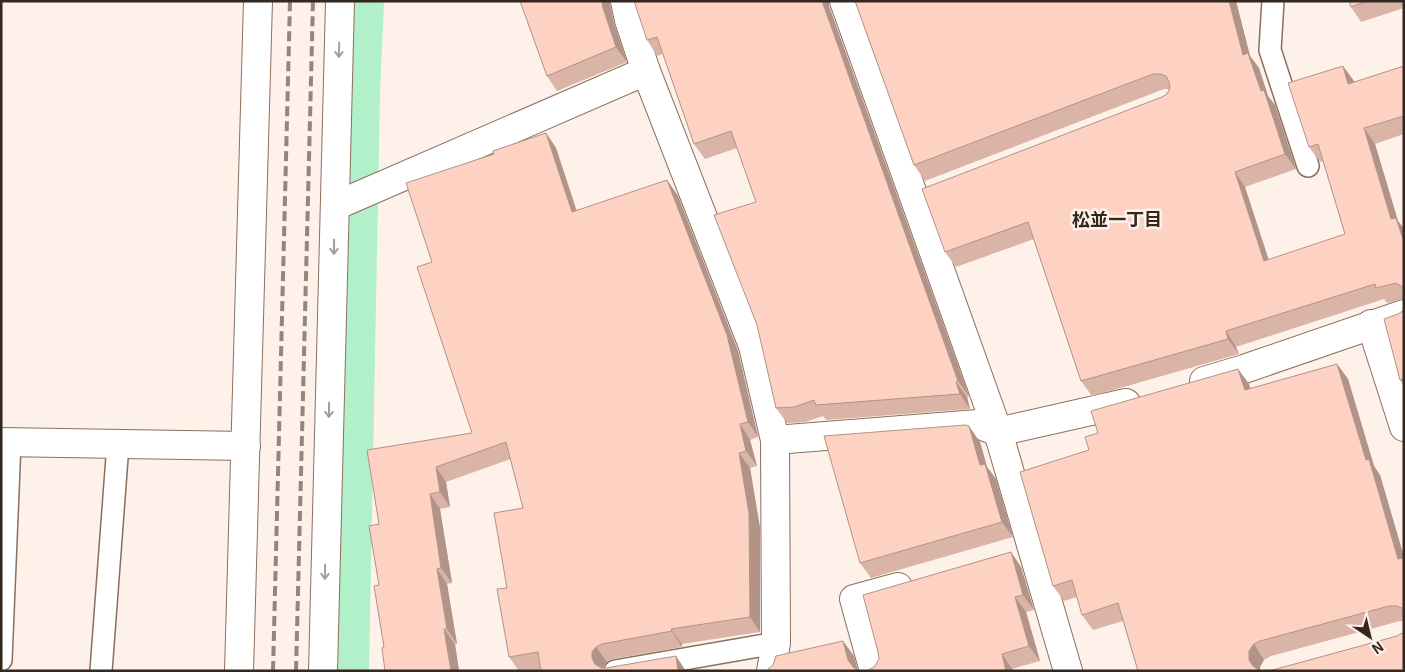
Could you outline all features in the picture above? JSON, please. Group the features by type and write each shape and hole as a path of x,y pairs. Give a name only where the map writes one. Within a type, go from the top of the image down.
{"street":[{"path":"239,671 258,1"},
{"path":"323,671 340,1"},
{"path":"625,1 629,20 646,71 753,346 775,440 776,643 771,671"},
{"path":"844,1 923,194 998,432 1022,551 1068,671"},
{"path":"335,206 646,71"},
{"path":"1180,388 1244,370 1404,314"},
{"path":"1371,324 1404,427"},
{"path":"775,440 978,424 998,432 1106,409 1152,396"},
{"path":"6,442 246,446"},
{"path":"874,671 854,599 919,580"}],"lane":[{"path":"1273,1 1270,50 1308,166"},
{"path":"1,660 6,442"},
{"path":"101,671 118,444"},
{"path":"615,671 776,643"}],"green space":[{"path":"340,1 384,1 380,93 369,671 323,671"}],"building":[{"path":"520,1 602,1 616,47 547,76"},
{"path":"634,1 822,1 958,381 956,382 960,394 816,405 814,400 794,407 776,408 757,325 714,215 756,202 731,131 694,144 657,37 647,40"},
{"path":"855,1 1229,1 1243,55 1248,53 1261,91 1264,90 1285,154 1235,172 1264,261 1345,234 1318,144 1309,147 1288,83 1343,66 1348,84 1404,66 1404,116 1364,128 1391,219 1396,218 1404,242 1404,288 1396,283 1376,288 1375,284 1226,331 1228,339 1081,381 1028,222 945,252 922,189 1162,97 1167,94 1170,88 1166,76 1153,74 914,165"},
{"path":"1349,1 1367,1 1351,7"},
{"path":"546,133 572,212 667,180 727,335 748,422 740,424 746,451 739,453 749,513 750,617 671,629 672,631 602,644 592,652 595,664 601,668 676,656 678,671 541,671 538,652 509,657 497,589 507,588 494,513 523,508 506,442 436,467 440,492 430,494 441,568 437,569 447,629 444,629 451,671 385,671 382,648 384,647 374,586 379,585 369,526 379,524 367,450 472,433 417,267 432,262 406,183 494,154 493,151"},
{"path":"1404,310 1404,379 1400,380 1384,319"},
{"path":"1337,364 1366,460 1369,459 1398,559 1404,558 1404,609 1397,606 1389,606 1260,641 1254,644 1249,651 1249,660 1260,671 1138,671 1118,603 1082,615 1072,580 1053,586 1020,472 1089,450 1085,437 1098,433 1091,411 1238,369 1245,390"},
{"path":"969,426 980,465 985,464 1002,522 860,563 824,436"},
{"path":"1011,552 1023,595 1015,597 1029,646 1002,654 1006,671 867,671 875,666 879,659 863,595"},
{"path":"1404,632 1404,671 1269,671 1397,636"},
{"path":"843,641 848,660 853,667 860,671 768,671 773,665 776,656"}],"railway":[{"path":"273,671 290,1"},
{"path":"296,671 313,1"}],"district":[{"name":"松並一丁目","path":"1117,218"}]}
